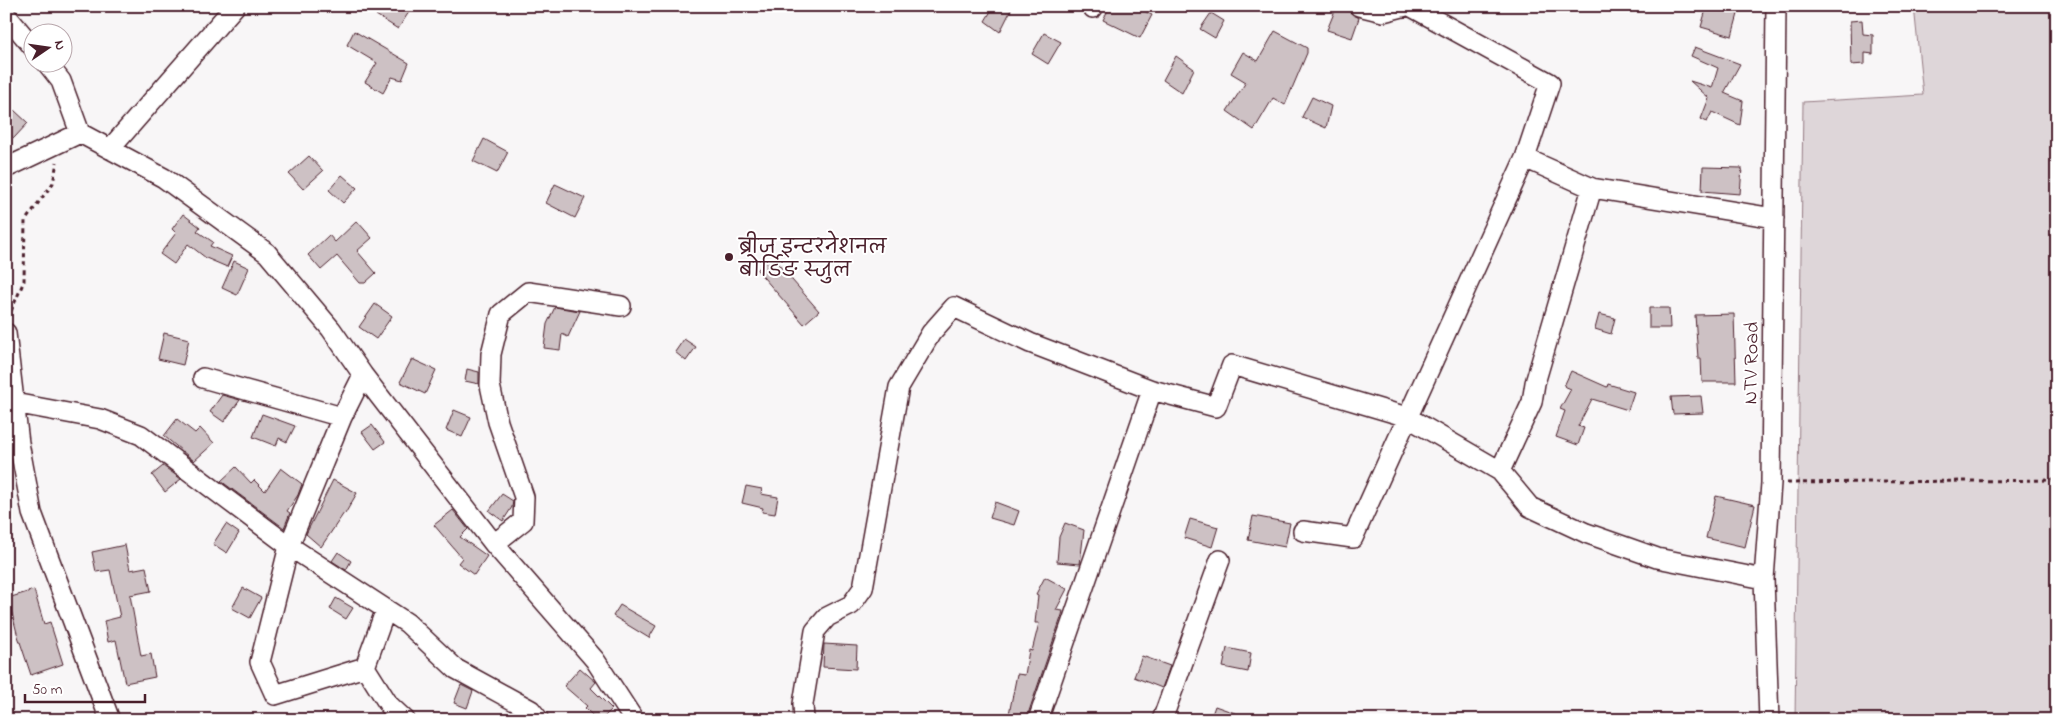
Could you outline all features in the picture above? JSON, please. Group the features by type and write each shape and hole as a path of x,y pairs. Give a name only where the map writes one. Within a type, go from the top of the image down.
{"street":[{"path":"110,149 234,6"},
{"path":"1359,6 1383,12 1406,6"},
{"path":"1303,531 1353,538 1525,158 1550,83 1410,6"},
{"name":"NTV Road","path":"1769,720 1764,579 1771,483 1776,6"},
{"path":"6,14 22,34"},
{"path":"54,72 61,81 80,133 164,178 267,253 331,329 363,374 494,544 595,660 634,720"},
{"path":"6,168 80,133"},
{"path":"1525,158 1592,188 1774,218"},
{"path":"1500,471 1532,402 1535,383 1592,188"},
{"path":"494,544 523,521 524,497 498,422 490,385 491,354 501,314 528,292 621,306"},
{"path":"804,720 803,704 815,631 827,617 851,605 863,588 899,387 931,333 954,307 1030,343 1152,390 1216,407 1232,365 1407,416 1500,471 1530,506 1586,533 1657,558 1764,579"},
{"path":"6,333 19,444 32,513 110,720"},
{"path":"363,374 342,417 289,546 260,662 275,695 365,668"},
{"path":"203,378 342,417"},
{"path":"1038,720 1152,390"},
{"path":"14,403 100,419 141,434 289,546 408,623 456,669 531,710 539,720"},
{"path":"1162,720 1220,560"},
{"path":"365,668 386,609"},
{"path":"365,668 389,705 405,720"}],"path":[{"path":"6,319 24,281 25,221 53,183 60,142"},
{"path":"1771,483 2057,480"}],"shaded area":[{"path":"1914,6 2055,6 2057,720 1795,720 1803,102 1923,95"}],"building":[{"path":"382,6 400,6 409,12 398,29 376,15"},
{"path":"994,6 1013,6 1000,32 985,21"},
{"path":"1110,6 1134,6 1152,15 1140,38 1103,20"},
{"path":"1707,6 1716,6 1738,14 1732,36 1701,27"},
{"path":"1336,8 1350,12 1359,18 1352,38 1327,30"},
{"path":"1211,13 1224,21 1215,38 1200,29"},
{"path":"1862,20 1863,34 1873,35 1873,54 1865,53 1865,64 1851,65 1850,21"},
{"path":"354,31 409,63 402,80 392,77 383,93 365,82 377,63 347,45"},
{"path":"1275,31 1307,48 1307,53 1285,105 1273,98 1254,130 1227,111 1246,82 1231,73 1243,52 1258,61"},
{"path":"1044,33 1061,42 1048,64 1032,54"},
{"path":"1695,47 1740,64 1724,93 1743,101 1740,125 1712,112 1707,122 1701,119 1709,98 1690,81 1712,88 1718,68 1691,56"},
{"path":"1176,56 1194,69 1182,93 1163,80"},
{"path":"1312,97 1331,106 1326,128 1302,117"},
{"path":"14,110 28,123 14,138 6,132 6,118"},
{"path":"484,139 508,152 497,173 473,161"},
{"path":"309,156 323,171 303,189 289,174"},
{"path":"1703,167 1742,168 1740,194 1702,191"},
{"path":"342,175 357,188 343,203 329,190"},
{"path":"555,184 585,198 575,218 546,203"},
{"path":"183,214 200,227 197,231 213,242 210,246 232,256 227,267 206,258 188,244 174,264 160,254 176,233 172,229"},
{"path":"357,221 372,238 357,251 376,273 365,283 360,283 337,256 321,270 308,255 329,235 335,242"},
{"path":"772,257 819,311 804,324 757,270"},
{"path":"234,261 249,268 237,295 222,288"},
{"path":"375,304 392,316 376,339 359,327"},
{"path":"555,307 580,311 568,337 562,334 560,350 544,348 547,324"},
{"path":"1649,308 1669,308 1670,328 1649,328"},
{"path":"1599,314 1615,318 1611,334 1595,329"},
{"path":"1734,314 1736,382 1702,382 1695,315"},
{"path":"164,333 189,339 183,365 158,359"},
{"path":"684,339 696,347 686,361 675,352"},
{"path":"412,359 436,370 425,394 400,382"},
{"path":"467,369 479,372 479,384 465,381"},
{"path":"1571,371 1607,387 1608,384 1634,392 1628,410 1592,399 1578,426 1584,428 1578,445 1556,437 1565,411 1560,409 1571,389 1564,386"},
{"path":"222,395 240,400 224,422 210,412"},
{"path":"1701,396 1703,413 1673,414 1671,397"},
{"path":"454,410 471,417 462,437 446,430"},
{"path":"262,414 295,426 287,442 279,438 276,446 253,437"},
{"path":"177,419 195,433 200,428 214,443 194,461 164,436"},
{"path":"372,425 385,442 375,449 362,432"},
{"path":"163,466 181,479 165,492 152,475"},
{"path":"236,467 251,483 254,480 265,491 281,468 302,484 298,495 287,511 290,513 284,528 221,481"},
{"path":"333,480 357,493 345,514 321,547 306,534"},
{"path":"746,486 762,489 761,494 778,497 775,514 762,512 763,508 742,503"},
{"path":"502,494 513,501 512,507 503,521 489,511"},
{"path":"1716,496 1755,505 1745,547 1706,538"},
{"path":"995,502 1019,511 1014,525 990,518"},
{"path":"453,510 468,529 460,537 487,556 474,575 458,563 462,558 434,525"},
{"path":"1253,516 1290,523 1285,547 1248,540"},
{"path":"1190,519 1218,527 1212,547 1184,538"},
{"path":"1065,523 1084,530 1080,564 1057,562 1059,537"},
{"path":"226,524 239,533 227,553 213,544"},
{"path":"125,545 130,570 146,567 151,591 130,595 141,656 151,654 155,677 125,683 116,640 108,642 104,621 120,617 110,570 96,572 92,552"},
{"path":"338,552 351,561 346,570 332,561"},
{"path":"1045,577 1067,589 1056,610 1063,611 1062,615 1027,717 1009,714 1017,674 1025,675 1029,650 1032,651 1039,623 1035,623 1038,595 1036,594"},
{"path":"243,588 261,598 250,618 232,608"},
{"path":"34,590 44,624 50,622 63,664 31,675 8,598"},
{"path":"336,598 353,608 346,619 330,609"},
{"path":"620,605 656,626 649,638 613,616"},
{"path":"824,644 857,646 856,669 823,667"},
{"path":"1227,648 1251,653 1248,672 1223,667"},
{"path":"1142,656 1170,666 1162,688 1134,677"},
{"path":"580,668 596,682 591,688 612,709 601,720 597,720 585,708 587,706 564,686"},
{"path":"461,685 473,691 467,708 454,703"},
{"path":"1215,706 1249,718 1249,720 1210,720"}],"place":[{"name":"ब्रीज इन्टरनेशनल बोर्डिङ स्जुल","path":"729,257"}]}
